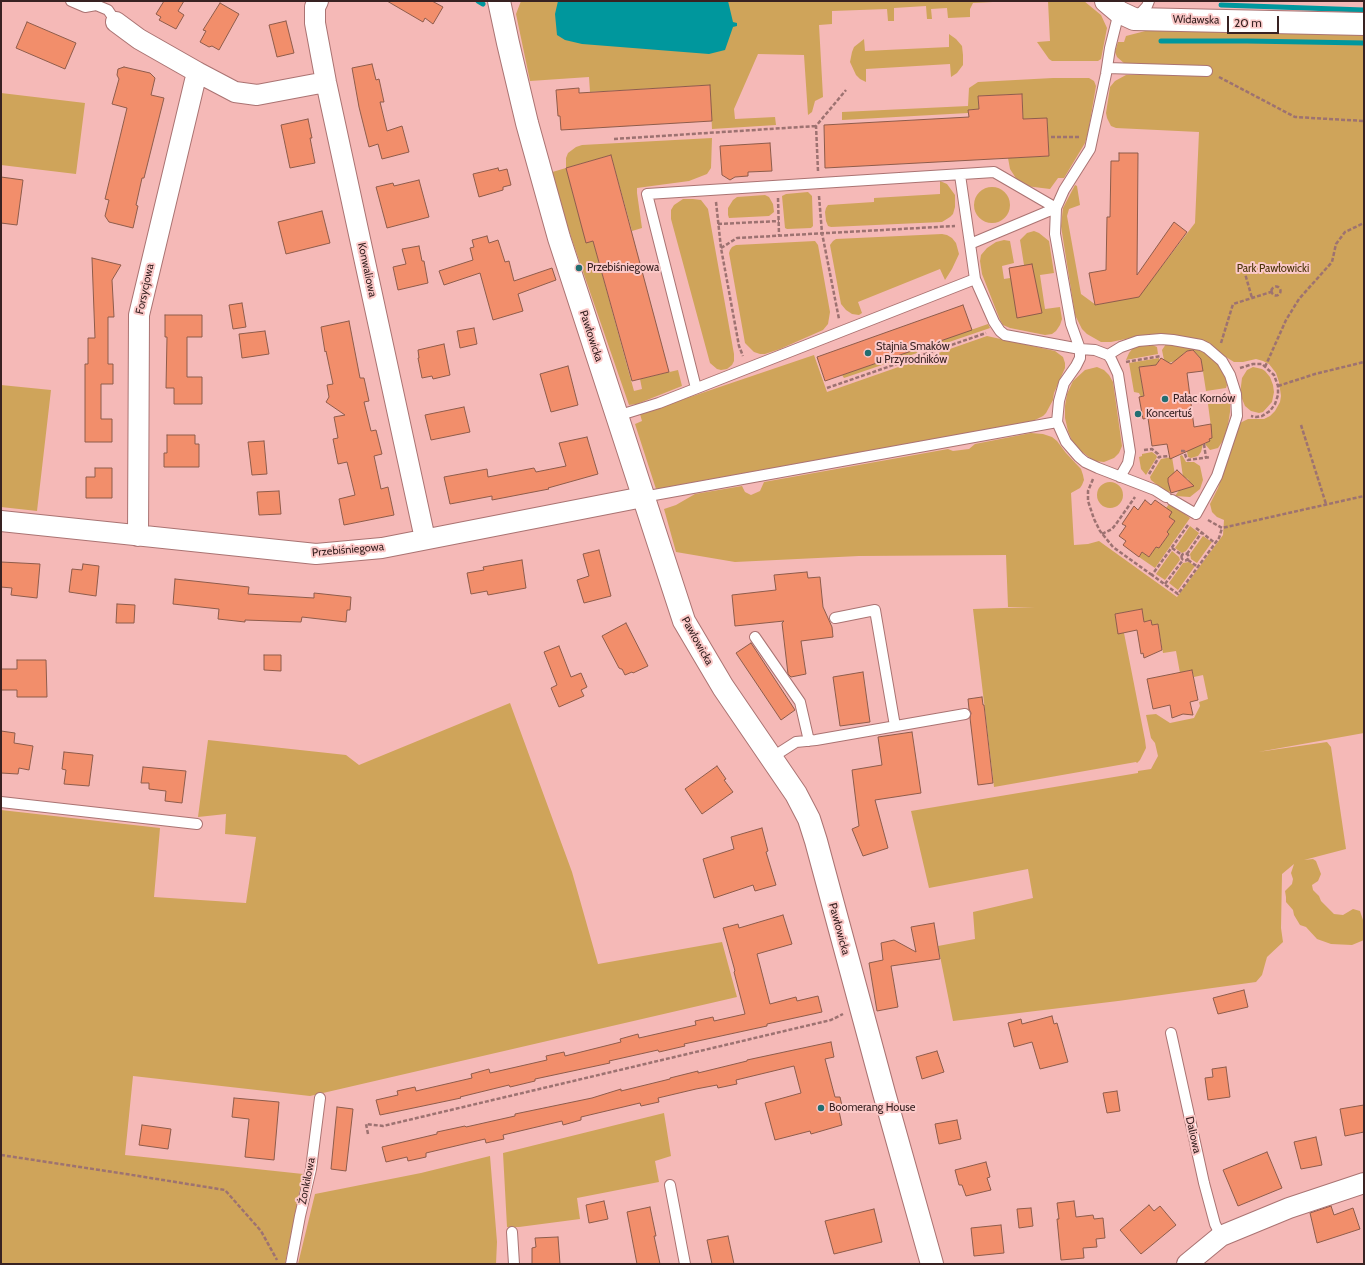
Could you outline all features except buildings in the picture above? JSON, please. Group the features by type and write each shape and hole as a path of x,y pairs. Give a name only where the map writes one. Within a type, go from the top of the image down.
{"street":[{"name":"Konwaliowa","path":"318,1 315,6 315,23 326,82 426,539"},
{"name":"Pawłowicka","path":"499,1 548,203 684,621 723,687 796,794 808,817 816,841 932,1264"},
{"name":"Widawska","path":"1120,11 1364,24"},
{"path":"116,22 139,38 235,92 257,95 326,82"},
{"name":"Forsycjowa","path":"138,536 139,315 198,72"},
{"name":"Przebiśniegowa","path":"1,521 316,554 382,548 643,497"},
{"path":"1187,1264 1221,1236 1289,1208 1364,1183"}],"lane":[{"path":"71,1 84,7 96,4 108,10 116,22"},
{"path":"1108,355 1121,347 1138,341 1161,339 1201,345 1215,354 1222,361 1230,375 1236,394 1237,416 1217,476 1196,514 1155,490 1098,468 1079,457 1064,438 1057,422 1057,411 1061,392 1064,383 1080,358 1080,349 1071,324 1055,234 1056,208 1064,190 1090,149 1110,48 1120,11 1144,12 1149,1"},
{"path":"1107,68 1207,71"},
{"path":"696,388 647,194 994,172 1056,208"},
{"path":"960,174 975,279 994,322 1000,331 1005,335 1080,349 1095,350 1108,355 1114,364 1118,374 1130,452 1128,463 1120,477"},
{"path":"970,244 1056,208"},
{"path":"617,416 696,388 975,279"},
{"path":"643,497 1057,422"},
{"path":"835,618 875,610 895,726"},
{"path":"755,636 800,702 809,741"},
{"path":"771,758 796,742 965,714"},
{"path":"1,802 197,824"},
{"name":"Daliowa","path":"1171,1033 1206,1190 1215,1224 1221,1236"},
{"name":"Żonkilowa","path":"292,1264 310,1169 320,1098"},
{"path":"670,1185 685,1264"},
{"path":"512,1232 514,1264"}],"path":[{"path":"1207,71 1294,117 1364,121"},
{"path":"843,330 822,233 818,184 816,126 846,90"},
{"path":"614,139 816,126"},
{"path":"1051,137 1093,137"},
{"path":"777,186 780,235"},
{"path":"714,190 721,248 739,346 747,368"},
{"path":"718,224 779,221"},
{"path":"1266,366 1286,320 1299,299 1332,262 1336,244 1345,232 1364,223"},
{"path":"721,248 737,238 967,225"},
{"path":"1244,270 1252,298"},
{"path":"1215,354 1221,344 1233,304 1271,292"},
{"path":"827,388 988,332 1000,331"},
{"path":"1114,364 1161,356"},
{"path":"1278,386 1315,374 1364,362"},
{"path":"1230,375 1247,365 1258,363 1266,366 1274,375 1278,386 1278,395 1275,404 1265,415 1256,417 1243,415 1237,416"},
{"path":"1191,401 1226,396"},
{"path":"1301,425 1326,504"},
{"path":"1204,444 1206,458"},
{"path":"1130,452 1152,449 1158,454 1159,457"},
{"path":"1181,451 1184,451 1188,460 1194,460"},
{"path":"1098,468 1088,491 1090,508 1104,537 1113,547 1178,594 1219,538 1222,528"},
{"path":"1152,575 1196,514 1222,528 1364,496"},
{"path":"1190,523 1215,543"},
{"path":"1182,555 1187,554 1202,532"},
{"path":"1165,584 1183,560 1182,555 1172,548"},
{"path":"1187,554 1189,556 1188,560"},
{"path":"1183,560 1188,560 1198,567"},
{"path":"368,1134 366,1124 383,1126 831,1020 859,1002"},
{"path":"1,1155 225,1190 261,1231 280,1264"}],"green space":[{"path":"521,1 1013,1 973,3 970,9 970,17 948,18 947,8 931,9 932,19 927,19 926,6 894,8 894,21 888,21 887,9 832,11 832,24 819,25 823,97 815,101 812,112 808,115 804,55 758,54 734,109 735,119 775,117 776,125 712,129 710,85 590,92 589,77 530,81 516,14"},
{"path":"1048,1 1084,1 1101,15 1107,28 1101,59 1098,61 1052,61 1049,59 1037,42 1050,41"},
{"name":"Park Pawłowicki","path":"1153,29 1364,33 1364,733 1258,752 1327,742 1331,747 1346,849 1304,860 1313,859 1316,861 1321,874 1318,881 1312,885 1313,890 1319,896 1321,901 1334,914 1343,915 1353,909 1360,911 1364,923 1364,940 1352,945 1331,944 1317,939 1306,927 1300,925 1294,915 1293,910 1286,902 1285,891 1292,884 1293,879 1291,873 1294,864 1282,874 1281,928 1283,942 1267,957 1262,975 1256,982 1118,1001 953,1021 938,946 975,939 973,912 1033,898 1028,869 929,888 911,811 1138,773 1138,771 1151,769 1158,756 1155,743 1151,738 1146,715 1156,714 1170,723 1194,718 1200,706 1199,702 1208,699 1203,675 1194,677 1192,670 1180,673 1176,651 1163,653 1158,624 1152,625 1151,620 1144,622 1142,609 1115,614 1118,633 1124,633 1145,740 1146,748 1140,760 1137,763 994,787 973,609 1035,607 1008,607 1006,555 859,556 735,562 676,552 664,509 676,505 695,494 742,486 745,492 751,495 760,491 764,482 948,449 953,451 969,449 975,444 1031,433 1043,434 1052,437 1057,441 1081,469 1083,475 1084,480 1080,488 1071,493 1074,545 1088,544 1099,541 1177,597 1223,535 1224,520 1217,517 1212,512 1210,504 1218,488 1240,423 1248,419 1264,419 1270,416 1280,402 1281,396 1276,373 1269,364 1263,361 1256,359 1243,362 1234,362 1205,344 1164,334 1140,336 1111,342 1101,342 1087,334 1082,329 1075,315 1061,226 1063,208 1075,185 1077,186 1080,205 1069,209 1067,216 1081,294 1096,305 1139,296 1195,223 1199,132 1116,128 1111,126 1107,118 1106,113 1110,87 1115,81 1126,75 1203,75 1203,66 1139,66 1125,64 1117,57 1115,52 1118,42 1124,42 1126,36"},
{"path":"949,34 962,46 963,55 963,65 957,73 951,77 950,64 866,69 866,82 856,75 850,62 854,47 864,39 865,51 949,47"},
{"path":"1053,78 1089,78 1094,81 1096,86 1085,143 1064,178 1058,178 1050,189 1026,186 1019,183 1010,169 1008,158 1049,156 1047,118 1023,119 1022,94 978,96 979,109 968,110 968,113 842,120 842,112 968,106 969,88 978,82"},
{"path":"1,93 85,103 76,174 1,165"},
{"path":"712,138 711,168 707,174 689,181 637,188 642,228 632,231 611,155 566,168 566,158 568,153 576,147 582,145"},
{"path":"566,168 586,242 593,241 634,391 642,389 640,379 678,370 682,386 637,404 629,405 549,173"},
{"path":"940,181 947,184 955,195 955,207 953,214 942,222 831,227 828,226 826,221 825,212 828,205 874,202 874,198 940,194"},
{"path":"996,187 1005,192 1009,198 1009,212 1005,218 996,223 988,223 979,218 975,212 974,201 979,192 985,188"},
{"path":"808,192 812,196 813,226 811,228 785,228 782,196 786,194"},
{"path":"765,195 769,197 773,204 774,212 769,216 729,218 728,208 737,197"},
{"path":"683,199 701,200 708,209 734,354 734,361 727,369 717,369 710,363 671,219 671,210 674,205"},
{"path":"1034,231 1049,241 1054,273 1040,275 1045,309 1060,307 1062,319 1056,331 1052,334 1045,335 1010,328 1003,325 982,274 980,261 981,255 987,248 996,242 1004,240 1010,241 1014,263 1002,266 1004,279 1010,278 1009,268 1024,265 1020,240 1027,233"},
{"path":"942,234 952,238 956,243 959,254 945,280 940,269 858,302 862,313 859,315 852,314 841,304 830,245 833,241 836,239"},
{"path":"815,241 818,245 830,312 828,324 823,330 780,349 765,354 754,352 745,343 729,253 730,250 736,245"},
{"path":"988,324 990,328 844,378 842,375"},
{"path":"987,336 1055,351 1063,357 1065,368 1054,393 1053,400 1043,416 1033,421 656,489 635,424 642,421 640,414 814,355 827,392"},
{"path":"1150,344 1157,347 1158,354 1126,360 1133,348"},
{"path":"1166,344 1196,349 1205,353 1219,365 1225,376 1227,385 1226,388 1206,391 1201,359 1193,350 1187,351 1183,354 1183,359 1168,363 1164,360 1162,350"},
{"path":"1159,358 1156,365 1139,367 1144,396 1141,397 1139,393 1134,392 1129,363"},
{"path":"1097,367 1104,370 1113,382 1122,446 1119,453 1114,458 1104,462 1094,461 1081,451 1072,441 1065,418 1067,394 1073,381 1085,370"},
{"path":"1253,367 1265,371 1270,377 1274,392 1272,402 1263,412 1259,413 1251,411 1245,406 1240,394 1242,378 1247,370"},
{"path":"1,385 51,390 37,511 1,507"},
{"path":"1226,399 1229,400 1230,403 1227,431 1218,448 1210,450 1205,444 1209,441 1209,436 1212,435 1208,404 1227,401"},
{"path":"1185,441 1203,444 1201,452 1198,456 1191,458 1188,457"},
{"path":"1152,452 1157,457 1146,475 1141,469 1139,457 1142,456 1142,454"},
{"path":"1182,455 1186,462 1194,462 1200,466 1203,480 1200,489 1190,497 1175,496 1180,489 1182,490 1187,487 1189,482 1188,479 1183,477 1180,456"},
{"path":"1172,457 1175,475 1169,478 1168,484 1172,488 1168,494 1151,480 1150,477 1161,459"},
{"path":"1110,482 1119,486 1123,495 1119,504 1110,508 1101,504 1097,495 1101,486"},
{"path":"1170,503 1190,518 1155,568 1139,557 1142,552 1149,557 1156,547 1159,548 1169,534 1167,532 1175,521 1169,517 1166,508"},
{"path":"1190,526 1199,533 1186,551 1182,553 1175,548"},
{"path":"1203,536 1212,542 1197,563 1191,559 1190,554"},
{"path":"1172,551 1179,557 1180,560 1165,580 1156,574"},
{"path":"1189,562 1195,566 1178,590 1169,583 1183,563"},
{"path":"510,703 572,872 598,964 722,942 737,997 310,1096 133,1076 125,1155 303,1174 285,1264 1,1264 1,810 160,828 154,897 246,903 256,837 225,834 226,814 198,817 208,740 346,755 359,765"},
{"path":"664,1113 671,1156 655,1161 659,1182 577,1198 580,1219 519,1227 507,1227 503,1153"},
{"path":"490,1156 497,1242 496,1264 298,1264 315,1194 421,1173"}],"water":[{"path":"558,1 728,1 733,22 737,23 737,26 733,27 725,50 709,54 582,44 565,40 557,35 555,14"}],"waterway":[{"path":"478,1 483,4"},
{"path":"1221,5 1364,10"},
{"path":"1161,41 1364,43"}],"place":[{"name":"Przebiśniegowa","path":"579,268"},
{"name":"Stajnia Smaków u Przyrodników","path":"868,353"},
{"name":"Pałac Kornów","path":"1165,399"},
{"name":"Koncertuś","path":"1138,414"},
{"name":"Boomerang House","path":"821,1108"}]}
